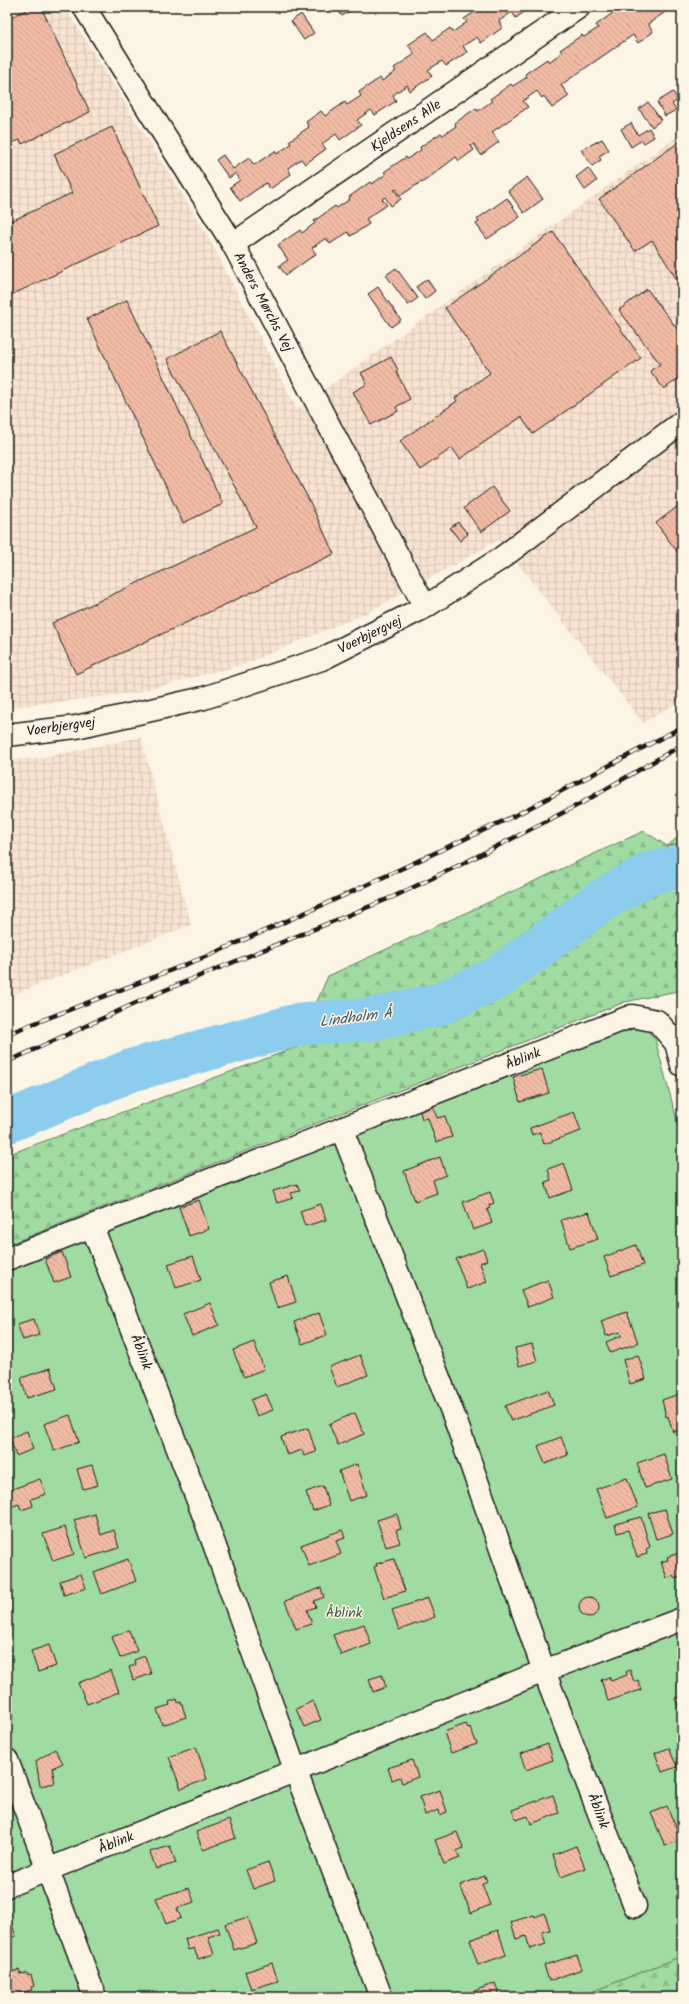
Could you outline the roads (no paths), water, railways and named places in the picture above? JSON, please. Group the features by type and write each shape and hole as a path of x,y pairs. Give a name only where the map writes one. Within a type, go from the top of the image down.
{"street":[{"name":"Anders Mørchs Vej","path":"84,7 233,244 425,607"},
{"name":"Kjeldsens Alle","path":"233,244 579,7"},
{"name":"Voerbjergvej","path":"7,735 76,727 204,698 322,659 425,607 500,559 682,422"},
{"name":"Åblink","path":"7,1259 632,1016 657,1021 676,1043 682,1064"},
{"name":"Åblink","path":"342,1130 455,1418 544,1671 635,1906"},
{"name":"Åblink","path":"92,1226 205,1519 296,1772 381,1997"},
{"name":"Åblink","path":"7,1886 296,1772 544,1671 682,1619"},
{"path":"7,1760 95,1997"}],"waterway":[{"name":"Lindholm Å","path":"7,1122 129,1071 300,1024 373,1019 440,1004 497,978 604,899 648,874 682,866"}],"railway":[{"path":"7,1034 210,955 345,895 516,815 682,727"},
{"path":"7,1062 158,993 395,896 580,804 682,745"}]}
